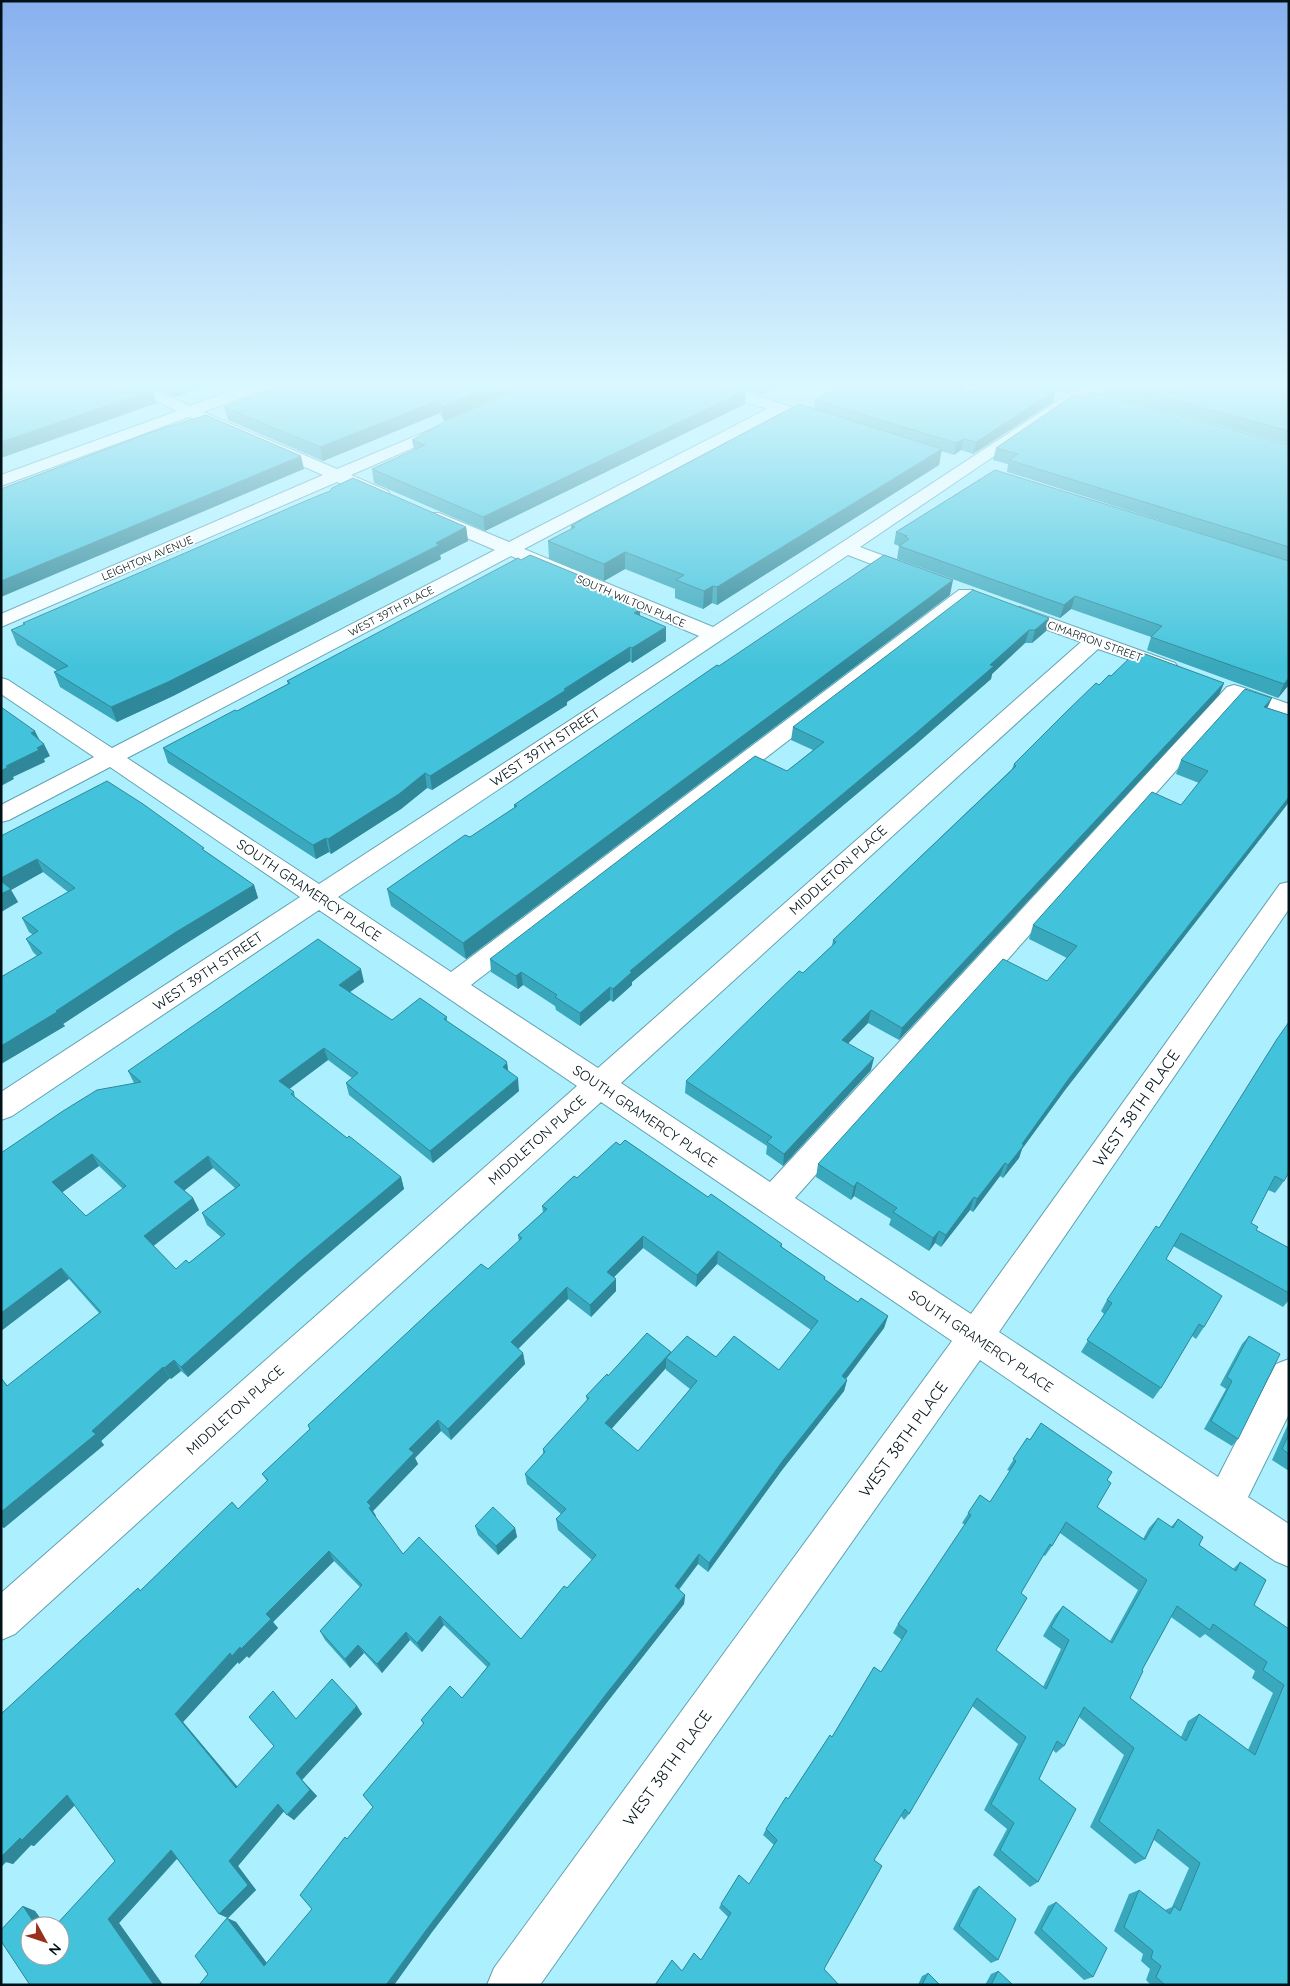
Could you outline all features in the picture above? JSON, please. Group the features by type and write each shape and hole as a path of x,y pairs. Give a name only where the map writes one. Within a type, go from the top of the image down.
{"street":[{"name":"LEIGHTON AVENUE","path":"1,621 327,480"},
{"path":"348,480 394,500"},
{"name":"WEST 39TH PLACE","path":"1,815 643,480"},
{"name":"WEST 39TH STREET","path":"1,1108 949,480"},
{"name":"SOUTH WILTON PLACE","path":"421,512 715,635"},
{"name":"CIMARRON STREET","path":"846,548 1188,675"},
{"path":"450,986 965,593"},
{"name":"MIDDLETON PLACE","path":"1,1620 1095,641"},
{"name":"SOUTH GRAMERCY PLACE","path":"1,684 1289,1547"},
{"path":"773,1201 1225,688 1289,711"},
{"name":"WEST 38TH PLACE","path":"511,1985 1282,912"},
{"path":"1224,1504 1289,1376"}],"building":[{"path":"26,480 244,480 1,581 1,489"},
{"path":"349,480 357,480 466,527 436,543 439,545 168,682 111,707 54,672 68,666 11,630 25,624 23,623 330,491 332,488"},
{"path":"397,480 560,480 483,517"},
{"path":"656,480 892,480 717,587 713,586 704,591 676,580 684,575 625,552 604,564 548,541 575,527 571,526"},
{"path":"980,480 1026,480 1289,561 1289,678 1284,684 1151,637 1162,626 1075,596 1064,605 899,546 909,539 905,537 907,536 896,532"},
{"path":"1072,480 1289,480 1289,547"},
{"path":"530,555 586,578 578,582 640,609 634,613 666,627 632,648 630,647 430,776 425,773 399,794 328,839 326,838 313,845 163,748 290,683 287,681 518,558 521,560"},
{"path":"884,555 953,580 463,943 387,889 465,835 470,837 517,806 514,805 717,665 719,666"},
{"path":"973,590 1049,618 1035,630 1029,630 990,665 994,666 630,971 632,972 613,989 610,987 580,1013 555,997 557,995 521,972 516,976 490,959 755,756 787,771 824,742 793,727"},
{"path":"1137,651 1224,683 902,1028 871,1010 842,1040 874,1058 784,1154 767,1142 772,1137 686,1081 799,971 803,973 836,942 833,940 1016,766 1014,764 1096,683 1099,685 1109,675 1111,676"},
{"path":"1245,689 1272,698 1264,707 1289,715 1289,797 1070,1077 1022,1144 1024,1145 1008,1165 1005,1163 977,1199 974,1197 946,1235 939,1231 933,1238 893,1212 897,1208 857,1182 854,1187 818,1164 1003,959 1047,981 1077,946 1033,925 1152,792 1181,805 1208,771 1181,760"},
{"path":"1,707 35,731 31,733 44,744 37,748 39,750 6,766 8,767 1,771"},
{"path":"107,781 143,804 204,848 202,849 254,885 176,932 57,1012 1,1046 1,977 42,953 26,939 38,931 22,918 75,888 37,859 1,878 1,836"},
{"path":"1,881 11,889 1,894"},
{"path":"318,939 361,969 339,985 392,1020 420,998 447,1017 444,1019 506,1061 507,1063 503,1067 518,1078 430,1151 346,1083 358,1073 324,1048 279,1081 294,1092 291,1094 401,1177 298,1263 181,1367 174,1360 163,1367 92,1431 96,1434 1,1512 1,1378 7,1386 101,1312 61,1268 1,1313 1,1153 97,1090 141,1082 128,1071","holes":["92,1154 126,1186 86,1216 52,1182","208,1156 240,1185 202,1213 225,1234 189,1263 186,1260 176,1269 144,1236 193,1198 174,1182"]},
{"path":"1289,1022 1289,1172 1284,1181 1275,1176 1251,1223 1258,1227 1256,1230 1289,1248 1289,1293 1181,1233 1166,1259 1222,1296 1204,1327 1199,1324 1161,1388 1087,1340 1112,1303 1107,1300 1156,1226 1159,1228"},
{"path":"625,1140 708,1197 711,1194 782,1244 780,1246 825,1277 824,1279 858,1302 861,1298 888,1316 842,1376 847,1380 784,1459 709,1563 699,1554 675,1586 685,1595 607,1693 386,1985 199,1985 208,1974 195,1956 227,1918 264,1966 312,1909 300,1895 345,1837 347,1839 373,1807 363,1795 424,1723 421,1720 450,1686 462,1698 490,1664 440,1616 417,1643 406,1632 377,1664 358,1645 345,1659 320,1631 362,1585 329,1551 266,1614 271,1619 241,1649 240,1647 232,1656 230,1653 175,1714 236,1788 274,1746 249,1717 273,1691 296,1719 332,1679 357,1706 296,1773 310,1790 287,1815 278,1804 229,1861 248,1885 219,1914 171,1850 108,1919 154,1985 30,1985 1,1941 1,1930 23,1906 30,1916 20,1916 20,1966 70,1966 70,1916 64,1916 115,1861 67,1795 22,1840 20,1838 1,1857 1,1714 138,1588 140,1591 232,1502 238,1509 268,1480 262,1474 310,1429 308,1425 481,1264 488,1269 522,1238 518,1235 547,1209 542,1206 574,1176 577,1178 616,1142 620,1145","holes":["643,1236 697,1275 718,1251 818,1321 779,1370 734,1336 716,1357 687,1336 666,1358 697,1381 638,1451 605,1423 671,1352 647,1333 608,1376 607,1374 586,1396 589,1398 543,1449 545,1452 525,1474 566,1509 556,1519 596,1555 567,1588 564,1586 521,1639 419,1537 403,1554 369,1508 371,1506 367,1502 414,1453 409,1449 438,1420 448,1429 523,1353 511,1342 567,1287 590,1305 616,1279 607,1272"]},
{"path":"1249,1336 1280,1354 1238,1439 1211,1421 1232,1381 1227,1377"},
{"path":"1041,1423 1112,1472 1107,1480 1111,1483 1097,1507 1145,1540 1158,1518 1173,1528 1178,1519 1203,1537 1199,1545 1236,1571 1240,1562 1266,1580 1254,1605 1289,1629 1289,1985 1165,1985 1156,1977 1161,1966 1151,1958 1153,1951 1124,1927 1139,1890 1170,1914 1174,1906 1180,1911 1200,1863 1158,1829 1145,1859 1099,1821 1134,1748 1084,1707 1064,1746 1057,1741 1039,1779 1076,1809 1038,1882 1000,1850 1014,1823 991,1804 1026,1737 977,1698 909,1814 905,1809 874,1860 882,1866 824,1969 839,1985 655,1985 672,1960 682,1971 694,1953 701,1960 731,1913 721,1904 739,1875 749,1884 777,1840 766,1829 786,1797 788,1799 830,1735 832,1737 874,1667 881,1672 907,1631 898,1624 971,1515 968,1513 980,1495 990,1502 1016,1461 1013,1459 1027,1438 1030,1440","holes":["1066,1522 1147,1580 1112,1643 1063,1606 1051,1627 1069,1640 1046,1689 996,1650 1027,1598 1021,1593 1050,1544 1052,1546","1177,1606 1210,1630 1213,1624 1267,1662 1263,1670 1284,1685 1255,1755 1199,1714 1186,1741 1130,1698 1142,1670"]},
{"path":"1289,1434 1289,1454 1282,1449"},
{"path":"493,1507 515,1528 496,1546 475,1526"},
{"path":"979,1886 1016,1919 998,1960 959,1926"},
{"path":"1056,1902 1107,1948 1093,1977 1041,1929"},
{"path":"998,1971 1013,1985 991,1985"},
{"path":"928,1973 940,1985 922,1985"}]}
